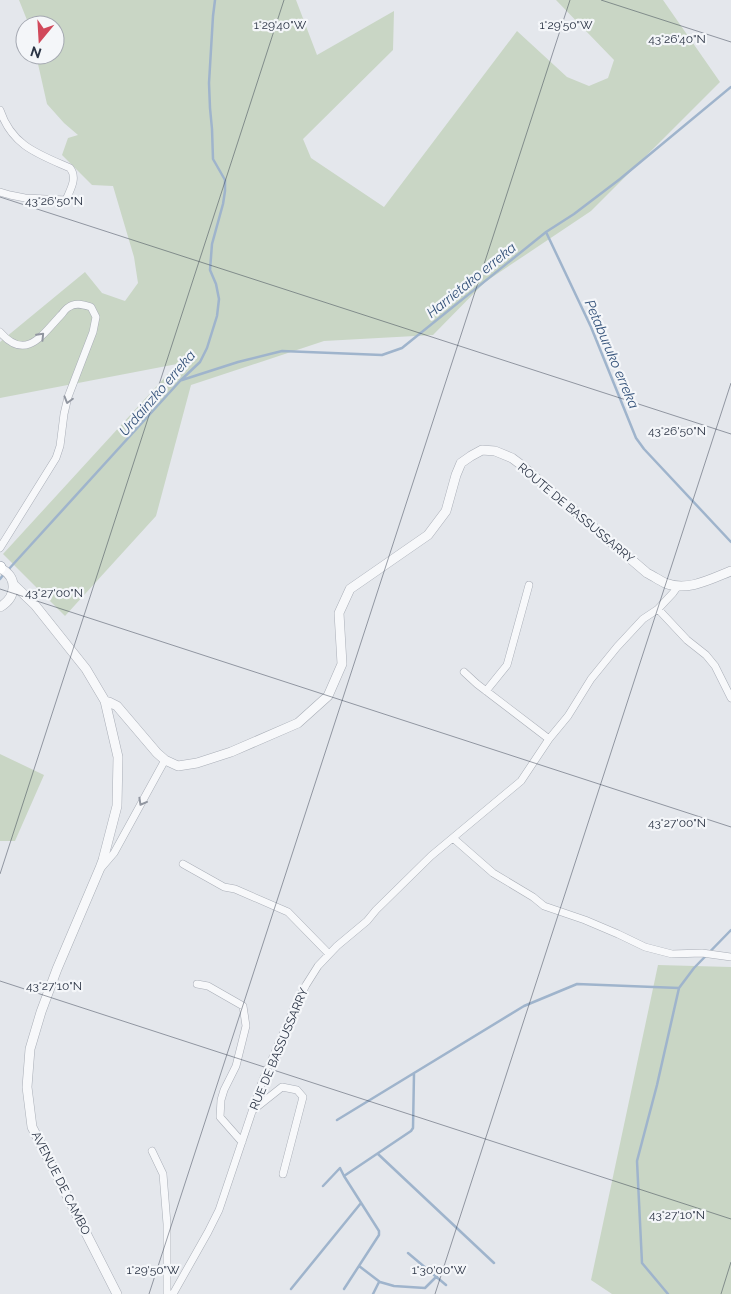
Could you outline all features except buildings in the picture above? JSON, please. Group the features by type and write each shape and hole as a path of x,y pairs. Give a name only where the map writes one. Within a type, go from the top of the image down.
{"street":[{"path":"0,110 17,140 37,154 70,168 74,172 74,179 66,200 26,198 10,196 0,192"},
{"path":"0,332 14,344 25,346 35,342 69,306 80,304 91,307 96,317 93,332 68,397 60,446 56,458 0,548"},
{"name":"ROUTE DE BASSUSSARRY","path":"165,760 178,766 197,763 230,752 298,723 328,696 342,664 339,613 350,589 428,534 446,511 461,463 482,450 495,451 512,458 647,573 665,583 678,586"},
{"path":"0,607 12,594 13,584 3,570"},
{"path":"678,586 697,584 731,571"},
{"name":"AVENUE DE CAMBO","path":"13,584 35,605 86,669 104,701 118,757 117,806 100,868 40,1012 30,1049 27,1087 32,1127 117,1294"},
{"path":"486,691 507,665 529,585"},
{"name":"RUE DE BASSUSSARRY","path":"173,1294 219,1210 262,1082 297,1002 318,966 358,929 430,856 521,781 616,646 643,619 658,609 678,586"},
{"path":"9,599 25,600 35,605"},
{"path":"658,609 687,640 706,655 715,666 731,698"},
{"path":"464,672 549,739"},
{"path":"104,701 117,706 165,760"},
{"name":"AVENUE DE CAMBO","path":"100,868 114,852 165,760"},
{"path":"453,838 493,873 533,897 544,906 585,920 645,947 672,954 702,953 731,957"},
{"path":"183,864 224,887 234,889 288,912 329,954"},
{"path":"197,984 208,986 243,1006 246,1026 236,1066 221,1100 220,1117 242,1142"},
{"path":"253,1111 282,1087 297,1090 303,1097 283,1174"},
{"path":"152,1151 163,1174 167,1224 167,1294"}],"green space":[{"path":"19,0 296,0 317,55 394,11 393,50 303,139 311,158 384,207 517,31 567,77 589,86 608,78 614,60 556,0 663,0 720,82 591,211 485,282 433,335 324,341 191,385 156,516 65,616 3,554 177,364 0,398 0,342 85,272 102,293 125,301 138,283 134,257 113,186 92,185 62,155 68,138 78,135 47,104 38,65 65,65 65,15 25,15"},
{"path":"0,754 44,775 15,841 0,841"},
{"path":"658,965 731,967 731,1294 612,1294 591,1280"}],"waterway":[{"name":"Urdainzko erreka","path":"8,570 180,381 200,362 207,348 217,316 219,299 216,284 210,270 212,244 225,191 225,180 213,159 210,108 209,83 215,0"},
{"name":"Harrietako erreka","path":"182,380 238,362 282,351 382,355 402,348 546,232 574,214 620,179 731,87"},
{"name":"Petaburuko erreka","path":"546,232 591,327 636,438 644,449 731,542"},
{"name":"Urdainzko erreka","path":"0,579 4,574"},
{"path":"668,1294 642,1263 637,1161 657,1085 679,988 694,968 731,930"},
{"path":"337,1120 524,1006 577,984 679,988"},
{"path":"344,1289 379,1235 379,1231 344,1176 411,1131 413,1128 414,1074"},
{"path":"378,1154 494,1263"},
{"path":"323,1186 340,1168 344,1176"},
{"path":"291,1289 361,1203"},
{"path":"408,1253 446,1285"},
{"path":"359,1266 380,1282 394,1286 425,1288 437,1276"},
{"path":"373,1294 379,1282"}]}
